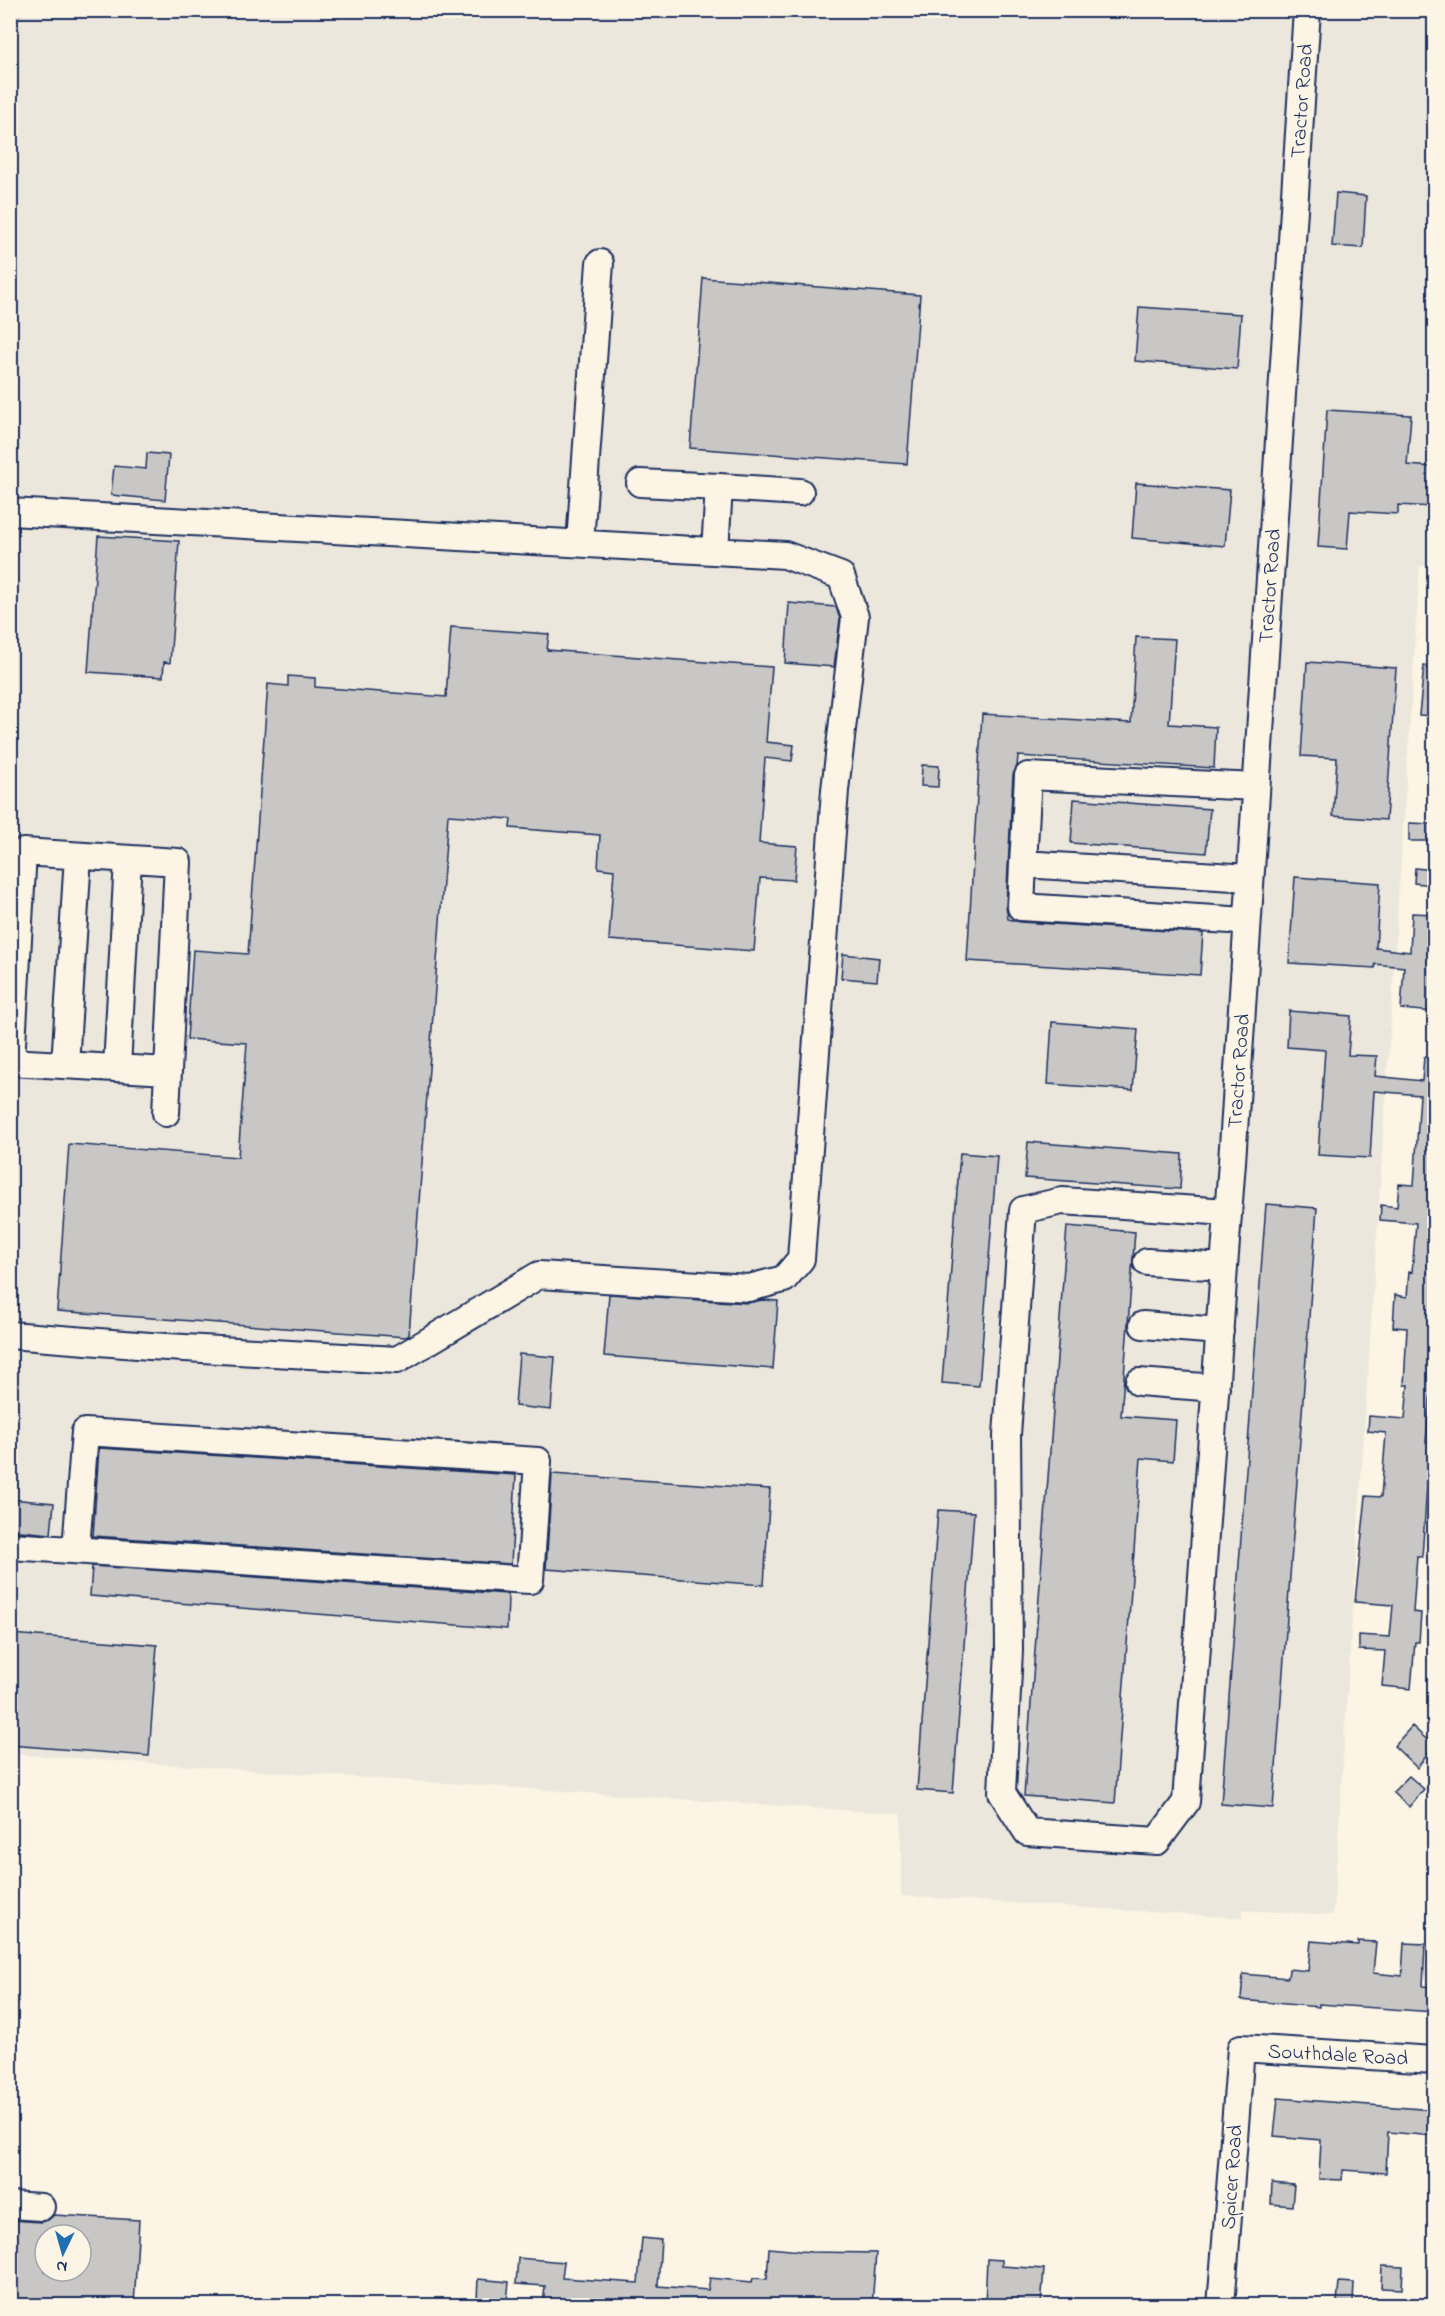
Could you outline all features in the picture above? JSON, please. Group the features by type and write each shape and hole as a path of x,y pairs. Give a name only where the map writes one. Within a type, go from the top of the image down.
{"street":[{"name":"Tractor Road","path":"1228,1212 1062,1201 1023,1210 1007,1435 1009,1650 1002,1793 1027,1832 1157,1841 1186,1802 1232,1162 1307,10"},
{"path":"580,543 600,263"},
{"path":"640,483 800,492"},
{"path":"715,551 719,487"},
{"path":"10,512 785,555 841,576 855,617 835,790 801,1259 784,1279 749,1288 539,1275 397,1360 162,1347 10,1335"},
{"path":"1247,921 1021,907 1028,776 1256,787"},
{"path":"166,1113 178,862 23,852 11,1062 168,1071"},
{"path":"65,1065 78,856"},
{"path":"117,1068 128,859"},
{"path":"1023,864 1250,878"},
{"path":"1147,1262 1224,1267"},
{"path":"1143,1325 1220,1330"},
{"path":"1139,1382 1216,1388"},
{"path":"10,1546 530,1580 538,1461 85,1432 75,1549"},
{"name":"Southdale Road","path":"1241,2048 1434,2060"},
{"name":"Spicer Road","path":"1221,2306 1241,2048"},
{"path":"10,2205 40,2207"}],"shaded area":[{"path":"10,11 1434,11 1434,566 1420,566 1333,1915 1243,1910 1242,1918 901,1896 901,1814 11,1754"}],"building":[{"path":"1336,193 1366,196 1363,248 1332,246"},
{"path":"703,278 920,295 907,464 690,448"},
{"path":"1139,307 1241,314 1237,369 1135,361"},
{"path":"1327,410 1411,415 1407,465 1434,467 1434,507 1398,505 1398,514 1350,511 1347,549 1318,547"},
{"path":"147,453 169,455 165,500 111,495 114,466 146,469"},
{"path":"1136,483 1230,490 1225,546 1132,538"},
{"path":"98,536 179,541 170,663 164,662 163,677 88,672"},
{"path":"789,603 836,607 840,619 834,667 785,663"},
{"path":"451,627 549,634 547,650 772,667 766,742 794,745 792,761 765,758 759,843 797,846 794,880 760,878 754,951 609,940 614,870 598,868 600,835 510,828 511,819 448,815 409,1335 406,1337 57,1311 69,1144 238,1157 247,1043 187,1039 193,950 248,954 268,684 288,686 288,676 315,678 315,687 446,697"},
{"path":"1136,637 1175,639 1169,724 1216,727 1214,768 1018,756 1013,775 1006,906 1008,919 1020,922 1203,933 1200,975 967,961 982,714 1131,723"},
{"path":"1307,662 1396,668 1386,820 1333,816 1337,758 1301,756"},
{"path":"1424,666 1434,666 1434,716 1419,715"},
{"path":"922,765 939,766 938,787 921,786"},
{"path":"1074,799 1210,809 1206,853 1071,843"},
{"path":"1409,823 1431,824 1430,841 1409,841"},
{"path":"1415,868 1434,870 1434,885 1414,883"},
{"path":"1295,877 1380,883 1376,948 1410,952 1412,913 1434,914 1434,1012 1401,1009 1404,967 1375,964 1375,968 1289,963"},
{"path":"843,954 879,958 877,981 841,978"},
{"path":"1289,1011 1351,1016 1348,1055 1377,1056 1375,1076 1422,1081 1424,1057 1434,1057 1434,1360 1426,1442 1434,1443 1434,1473 1428,1472 1422,1557 1417,1556 1413,1612 1421,1613 1419,1642 1415,1642 1411,1689 1382,1686 1385,1651 1359,1650 1359,1635 1390,1637 1393,1605 1355,1602 1366,1496 1381,1497 1386,1433 1368,1431 1369,1416 1405,1419 1408,1385 1404,1385 1407,1328 1393,1327 1395,1295 1407,1297 1409,1271 1412,1272 1416,1223 1380,1220 1381,1205 1397,1207 1399,1184 1414,1185 1420,1095 1374,1091 1370,1158 1318,1155 1325,1050 1287,1047"},
{"path":"1052,1022 1138,1029 1133,1090 1048,1084"},
{"path":"1028,1142 1182,1154 1180,1189 1025,1178"},
{"path":"960,1153 997,1156 979,1386 942,1383"},
{"path":"1266,1204 1317,1208 1273,1808 1221,1804"},
{"path":"1067,1226 1135,1232 1121,1416 1176,1420 1173,1461 1141,1458 1115,1803 1024,1796"},
{"path":"609,1294 748,1303 762,1300 778,1301 773,1369 604,1356"},
{"path":"519,1354 555,1357 551,1410 515,1406"},
{"path":"99,1448 516,1475 511,1564 93,1536"},
{"path":"552,1474 770,1489 764,1585 546,1569"},
{"path":"10,1499 54,1503 51,1534 10,1530"},
{"path":"938,1510 974,1512 953,1793 917,1790"},
{"path":"92,1566 508,1594 507,1629 90,1596"},
{"path":"10,1634 157,1645 149,1756 10,1745"},
{"path":"1412,1726 1434,1746 1417,1768 1394,1746"},
{"path":"1409,1776 1424,1789 1409,1807 1393,1792"},
{"path":"1311,1941 1358,1945 1358,1941 1376,1942 1373,1973 1402,1976 1404,1943 1425,1944 1423,1986 1434,1987 1434,2012 1319,2004 1319,2007 1241,2000 1243,1974 1288,1978 1289,1969 1308,1971"},
{"path":"1278,2098 1434,2110 1434,2136 1388,2132 1386,2173 1343,2170 1342,2180 1319,2179 1321,2140 1274,2136"},
{"path":"1272,2183 1294,2185 1292,2206 1271,2204"},
{"path":"54,2215 139,2220 134,2306 10,2306 10,2220 41,2222"},
{"path":"642,2238 661,2240 658,2286 708,2290 710,2278 752,2282 753,2278 767,2279 769,2248 811,2252 876,2253 872,2306 543,2306 545,2286 516,2284 518,2258 564,2262 562,2278 638,2283"},
{"path":"987,2259 1002,2260 1002,2266 1044,2269 1041,2306 985,2306"},
{"path":"1382,2266 1403,2267 1402,2289 1381,2288"},
{"path":"478,2279 509,2282 507,2302 477,2300"},
{"path":"1339,2282 1354,2283 1353,2303 1337,2302"}],"waterway":[{"path":"10,16 28,10"}]}
